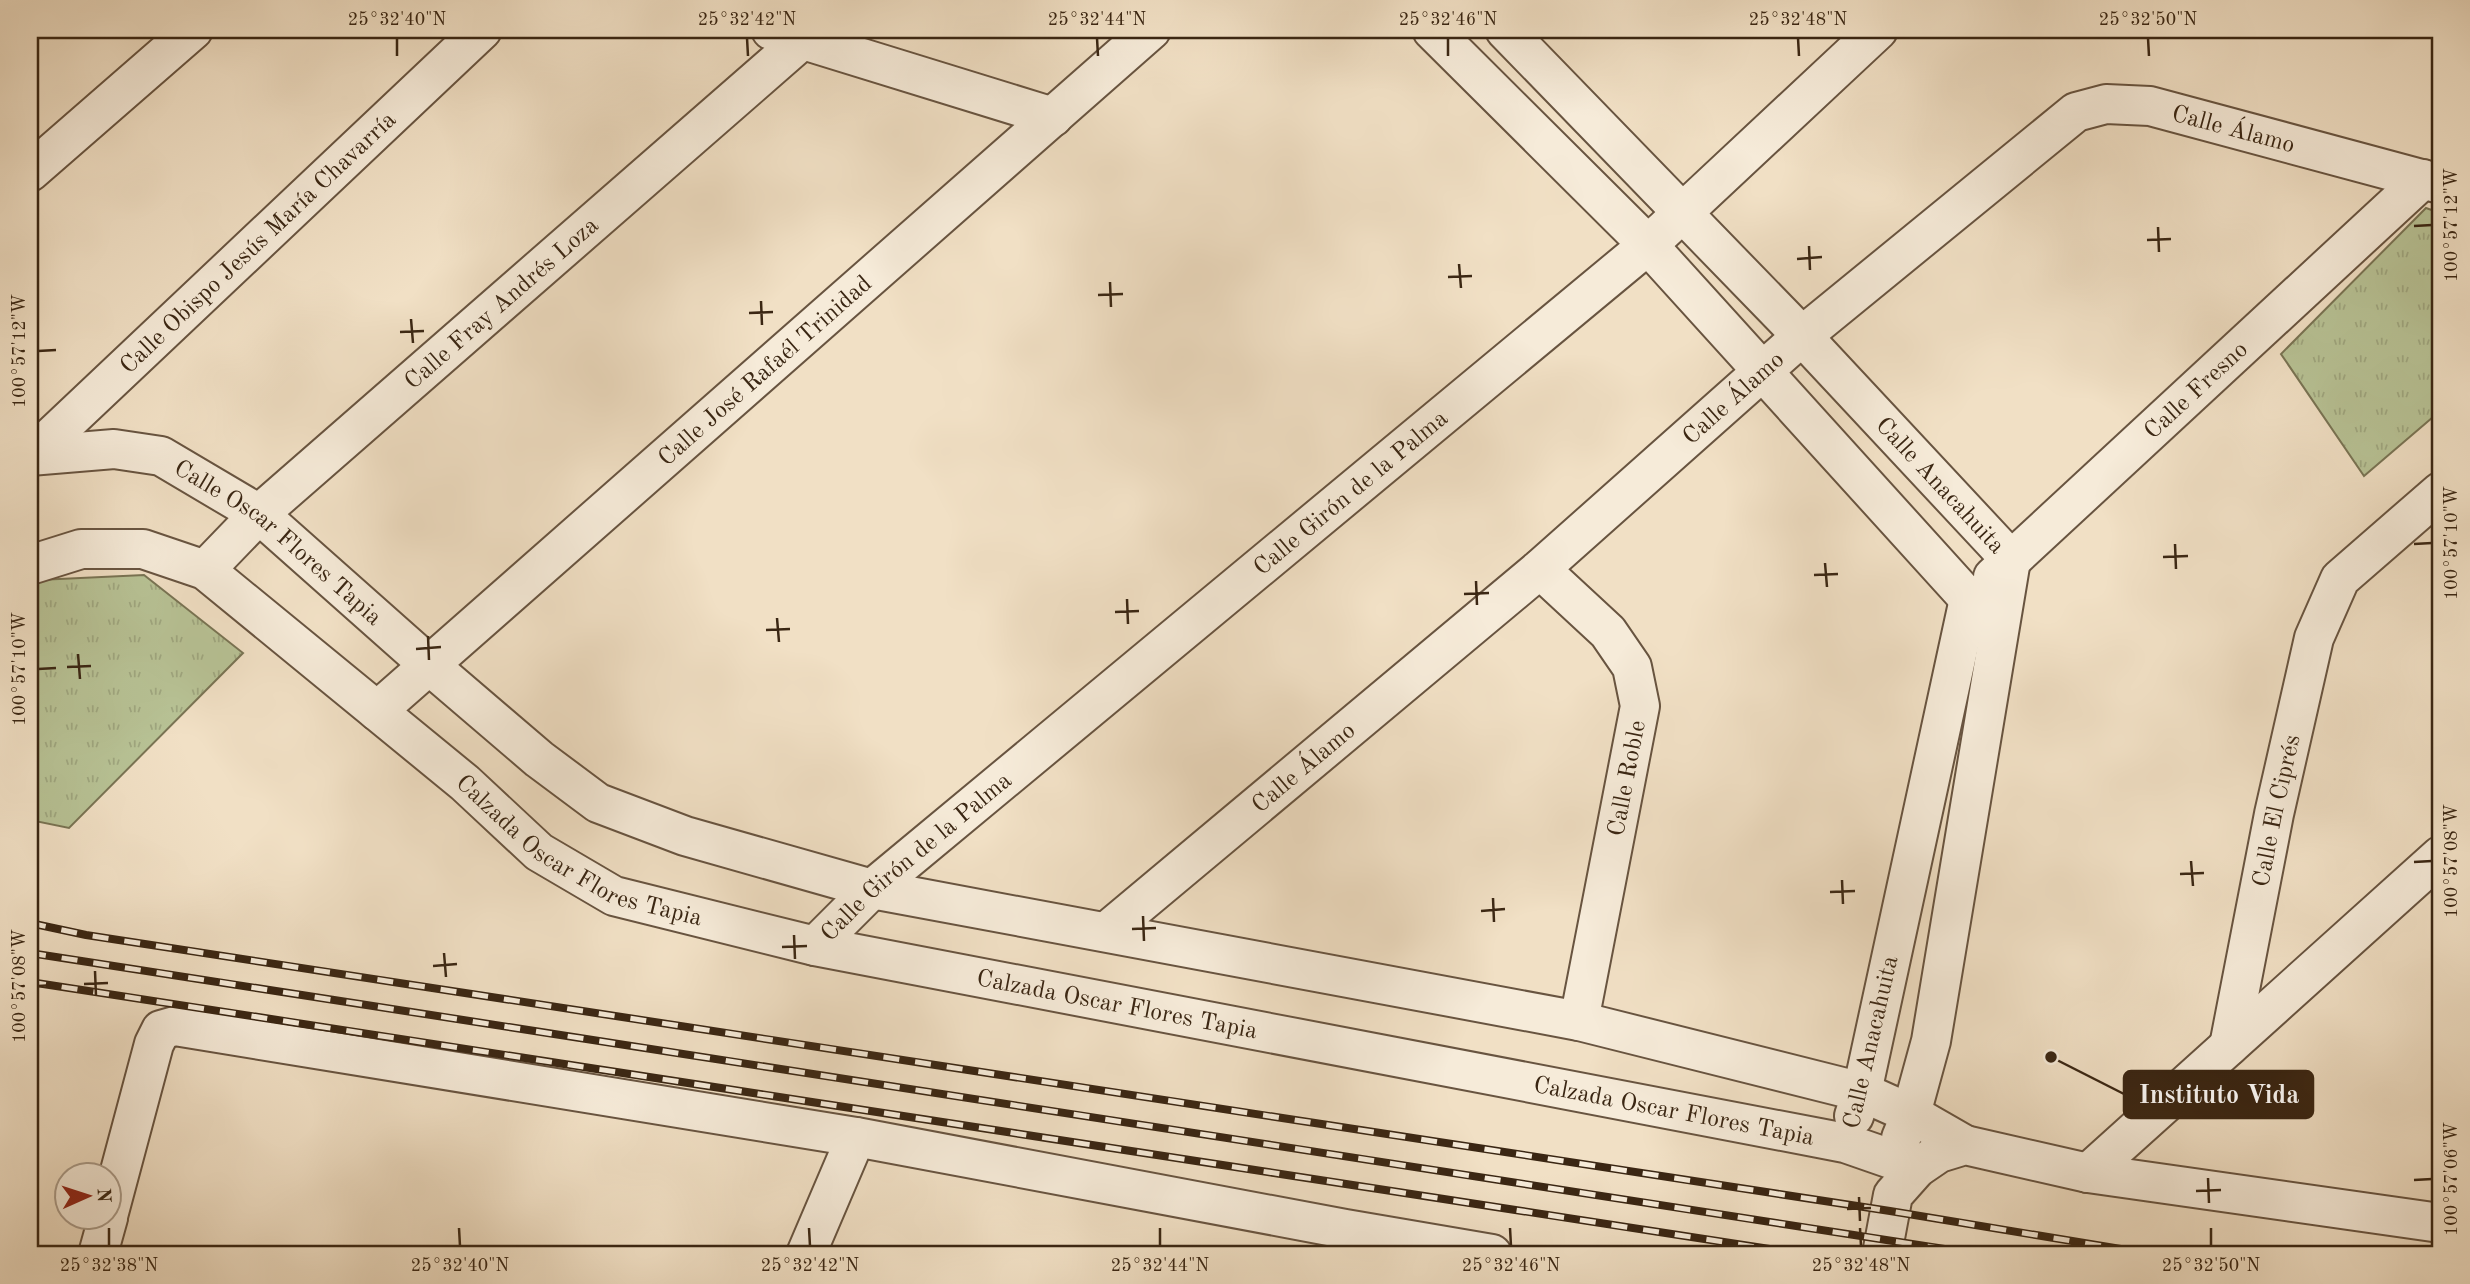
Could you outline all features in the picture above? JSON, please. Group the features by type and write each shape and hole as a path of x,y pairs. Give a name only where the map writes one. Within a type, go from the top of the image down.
{"street":[{"path":"30,172 193,30"},
{"name":"Calle Obispo Jesús María Chavarría","path":"31,455 482,30"},
{"name":"Calle José Rafaél Trinidad","path":"377,711 1151,30"},
{"path":"1432,30 1648,245 1969,599"},
{"name":"Calle Anacahuita","path":"1505,30 1802,336 2011,560 1931,1041 1911,1114 1928,1156 1893,1195 1882,1254"},
{"name":"Calle Girón de la Palma","path":"815,946 872,889 1648,245 1878,30"},
{"path":"786,35 1053,117"},
{"name":"Calle Fray Andrés Loza","path":"205,570 259,514 786,35"},
{"name":"Calle Álamo","path":"1107,932 1540,569 1802,336 2076,112 2106,104 2150,106 2432,182"},
{"name":"Calle Fresno","path":"1969,599 2432,182"},
{"name":"Calle Oscar Flores Tapia","path":"31,455 114,449 161,456 259,514 428,664"},
{"name":"Calle El Ciprés","path":"2229,1046 2274,814 2314,638 2340,579 2440,492"},
{"path":"30,565 81,550 143,548 205,570 377,711"},
{"name":"Calle Roble","path":"1540,569 1608,632 1632,667 1640,706 1579,1021"},
{"name":"Calle Anacahuita","path":"1845,1143 1862,1092 1969,599"},
{"name":"Calzada Oscar Flores Tapia","path":"428,664 539,759 598,803 685,836 872,889 1579,1021 1862,1092 1911,1114 1928,1156"},
{"name":"Calzada Oscar Flores Tapia","path":"377,711 465,783 539,852 614,896 815,946 1845,1143 1928,1156"},
{"path":"2088,1173 2440,856"},
{"path":"122,1165 155,1044 161,1030 175,1026 856,1137 1340,1242 1492,1254"},
{"path":"806,1254 856,1137"},
{"path":"1928,1156 2088,1173 2440,1223"},
{"path":"98,1254 104,1232"}],"green space":[{"path":"2426,208 2440,213 2440,411 2364,476 2281,354"},
{"path":"144,575 243,653 69,828 30,820 30,584 38,580"}],"railway":[{"path":"30,923 86,935 1890,1211 2151,1254"},
{"path":"30,953 1977,1254"},
{"path":"30,982 1802,1254"}],"place":[{"name":"Instituto Vida","path":"2051,1057"}]}
